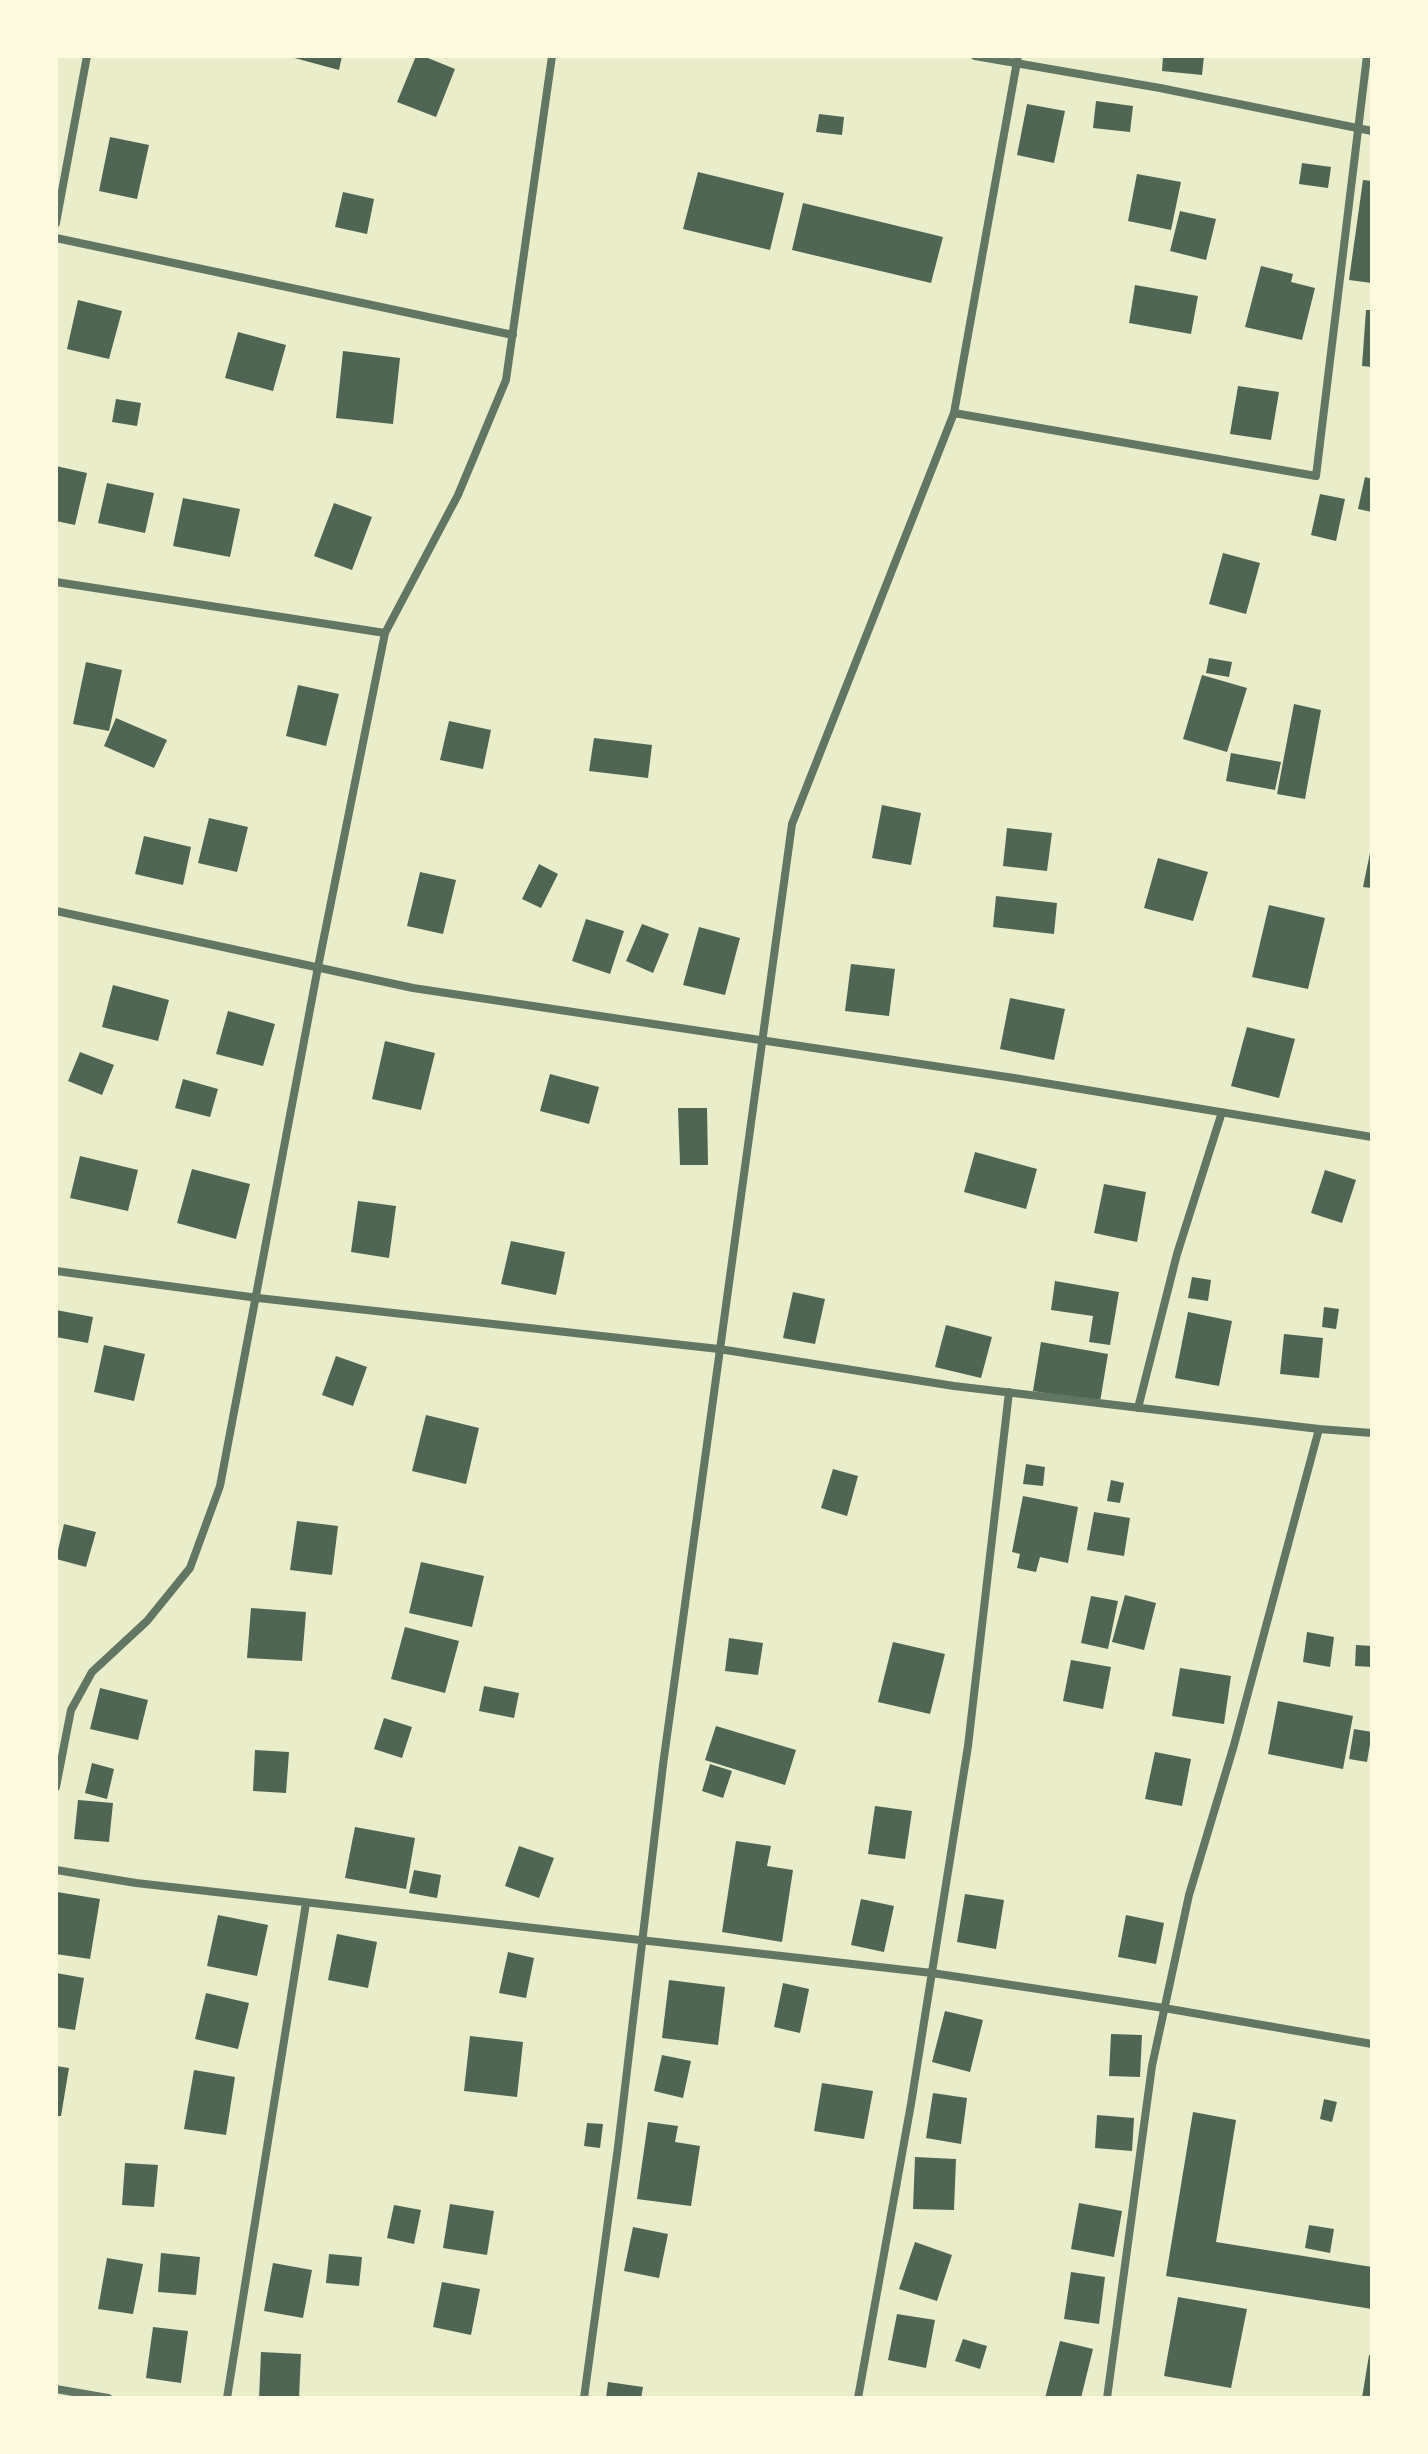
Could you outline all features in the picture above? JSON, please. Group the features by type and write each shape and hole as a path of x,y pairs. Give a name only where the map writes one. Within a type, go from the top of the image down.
{"street":[{"path":"56,223 87,56"},
{"path":"56,1787 71,1710 92,1672 147,1621 190,1568 220,1486 385,633 458,495 506,380 552,56"},
{"path":"975,56 1018,60 1372,131"},
{"path":"954,413 1316,476 1367,56"},
{"path":"584,2398 663,1765 792,824 954,413 1018,60"},
{"path":"56,238 513,335"},
{"path":"56,582 385,633"},
{"path":"56,911 413,988 1372,1137"},
{"path":"1138,1408 1177,1254 1222,1112"},
{"path":"56,1271 258,1298 719,1349 1138,1408 1372,1433"},
{"path":"858,2398 968,1746 1009,1392"},
{"path":"1107,2398 1152,2066 1164,2008 1189,1895 1234,1745 1319,1429"},
{"path":"56,1870 136,1883 306,1903 932,1973 1164,2008 1372,2044"},
{"path":"227,2398 306,1903"},
{"path":"56,2389 108,2398"}],"building":[{"path":"287,56 342,56 339,70"},
{"path":"416,56 455,69 436,117 397,102"},
{"path":"1163,56 1204,56 1202,75 1162,71"},
{"path":"1096,101 1133,106 1130,132 1093,128"},
{"path":"1027,104 1065,111 1054,163 1017,155"},
{"path":"819,114 844,117 842,135 816,132"},
{"path":"110,137 149,145 137,199 99,191"},
{"path":"1302,163 1331,167 1328,188 1299,184"},
{"path":"698,172 784,193 770,250 683,229"},
{"path":"1137,174 1181,182 1171,230 1128,221"},
{"path":"1363,180 1372,181 1372,283 1349,280"},
{"path":"343,192 374,199 367,234 335,227"},
{"path":"803,203 943,237 931,283 792,250"},
{"path":"1180,211 1216,219 1206,260 1170,251"},
{"path":"1261,266 1293,274 1291,282 1315,288 1302,340 1245,327"},
{"path":"1135,285 1198,296 1191,334 1129,323"},
{"path":"78,300 122,311 109,359 67,349"},
{"path":"1366,310 1372,310 1372,367 1362,366"},
{"path":"238,332 286,345 273,391 225,378"},
{"path":"343,351 400,358 393,424 336,418"},
{"path":"1238,386 1279,392 1271,440 1230,434"},
{"path":"116,399 141,403 137,426 112,422"},
{"path":"56,466 87,473 75,525 56,521"},
{"path":"1365,477 1372,479 1372,512 1358,509"},
{"path":"107,483 154,493 145,533 98,523"},
{"path":"1320,494 1345,499 1336,541 1311,535"},
{"path":"183,498 240,509 230,557 173,546"},
{"path":"334,503 372,517 352,570 314,556"},
{"path":"1223,553 1260,563 1246,614 1209,604"},
{"path":"1209,658 1232,662 1229,677 1206,673"},
{"path":"86,662 122,670 109,731 73,724"},
{"path":"1202,675 1247,688 1227,752 1183,739"},
{"path":"298,685 339,694 326,746 286,736"},
{"path":"1294,704 1321,710 1305,799 1277,794"},
{"path":"116,718 167,740 154,768 104,746"},
{"path":"449,721 491,730 483,769 440,760"},
{"path":"594,738 652,745 648,778 589,771"},
{"path":"1231,753 1281,762 1275,790 1226,781"},
{"path":"882,805 921,813 911,865 872,858"},
{"path":"209,818 248,827 237,872 198,863"},
{"path":"1007,828 1052,833 1047,871 1003,866"},
{"path":"144,836 191,847 183,885 135,874"},
{"path":"1372,848 1372,888 1363,887"},
{"path":"1158,858 1208,872 1193,921 1144,908"},
{"path":"539,864 558,874 541,908 522,899"},
{"path":"420,872 456,880 443,934 407,926"},
{"path":"996,896 1057,903 1054,934 993,927"},
{"path":"1269,905 1325,918 1308,989 1252,977"},
{"path":"586,919 624,931 610,974 572,961"},
{"path":"642,924 669,934 653,973 626,961"},
{"path":"699,927 740,938 725,995 683,985"},
{"path":"851,964 895,969 889,1016 845,1011"},
{"path":"113,985 169,1000 158,1041 102,1027"},
{"path":"1010,998 1065,1009 1054,1060 1000,1049"},
{"path":"228,1011 275,1024 263,1066 216,1054"},
{"path":"1247,1027 1295,1039 1279,1098 1231,1086"},
{"path":"385,1041 435,1053 421,1110 372,1099"},
{"path":"80,1052 114,1065 102,1095 68,1081"},
{"path":"550,1074 599,1087 589,1124 540,1111"},
{"path":"183,1079 218,1089 210,1117 175,1108"},
{"path":"678,1108 707,1108 708,1165 680,1165"},
{"path":"975,1152 1037,1169 1026,1209 964,1192"},
{"path":"80,1156 138,1170 128,1211 70,1198"},
{"path":"192,1169 250,1184 236,1239 177,1223"},
{"path":"1325,1170 1356,1180 1342,1223 1311,1213"},
{"path":"1104,1184 1146,1192 1137,1242 1094,1233"},
{"path":"358,1201 396,1206 389,1258 351,1252"},
{"path":"511,1241 565,1252 556,1295 501,1284"},
{"path":"1192,1277 1211,1280 1208,1301 1188,1298"},
{"path":"1055,1281 1119,1292 1110,1345 1089,1342 1093,1316 1051,1310"},
{"path":"793,1292 825,1299 815,1344 783,1338"},
{"path":"1324,1307 1339,1309 1336,1329 1322,1327"},
{"path":"56,1310 93,1317 88,1343 56,1337"},
{"path":"1188,1312 1232,1321 1219,1386 1175,1378"},
{"path":"946,1325 992,1337 981,1378 935,1367"},
{"path":"1284,1334 1323,1338 1319,1378 1280,1374"},
{"path":"1041,1342 1108,1354 1100,1402 1033,1391"},
{"path":"104,1345 145,1354 134,1401 94,1392"},
{"path":"336,1356 367,1367 353,1406 322,1395"},
{"path":"426,1415 479,1428 466,1484 412,1471"},
{"path":"1026,1464 1045,1467 1043,1486 1023,1484"},
{"path":"833,1469 858,1476 847,1516 821,1508"},
{"path":"1111,1480 1124,1483 1120,1503 1107,1501"},
{"path":"1023,1496 1078,1507 1068,1563 1040,1557 1036,1572 1017,1568 1020,1554 1012,1552"},
{"path":"1094,1512 1130,1518 1124,1556 1087,1550"},
{"path":"297,1521 338,1526 332,1575 290,1570"},
{"path":"64,1524 96,1532 86,1567 56,1559"},
{"path":"421,1562 484,1576 472,1627 409,1613"},
{"path":"1125,1595 1156,1603 1144,1650 1112,1642"},
{"path":"1091,1596 1118,1601 1108,1649 1081,1643"},
{"path":"251,1608 306,1612 302,1661 247,1658"},
{"path":"405,1627 459,1641 445,1693 391,1679"},
{"path":"1307,1632 1334,1637 1330,1667 1303,1662"},
{"path":"729,1638 763,1643 758,1675 725,1671"},
{"path":"893,1642 945,1654 930,1714 878,1702"},
{"path":"1356,1645 1372,1646 1372,1667 1355,1666"},
{"path":"1071,1660 1111,1667 1103,1709 1063,1701"},
{"path":"1180,1668 1231,1676 1224,1724 1172,1716"},
{"path":"484,1686 519,1693 514,1718 479,1711"},
{"path":"100,1688 148,1700 138,1740 90,1729"},
{"path":"1278,1701 1353,1716 1343,1769 1268,1754"},
{"path":"384,1718 412,1727 402,1758 374,1749"},
{"path":"716,1726 796,1750 785,1785 705,1760"},
{"path":"1354,1729 1372,1732 1367,1762 1349,1759"},
{"path":"255,1750 289,1752 286,1793 253,1791"},
{"path":"1155,1752 1191,1759 1182,1806 1145,1799"},
{"path":"92,1763 114,1769 107,1799 85,1793"},
{"path":"710,1764 732,1771 723,1798 702,1791"},
{"path":"78,1800 113,1803 109,1842 74,1839"},
{"path":"875,1806 912,1811 905,1859 868,1854"},
{"path":"355,1827 415,1838 406,1889 345,1878"},
{"path":"736,1841 771,1846 767,1866 793,1870 782,1942 722,1932"},
{"path":"519,1846 554,1858 539,1898 505,1886"},
{"path":"414,1870 441,1875 437,1898 409,1893"},
{"path":"57,1892 100,1899 90,1959 56,1954"},
{"path":"965,1894 1004,1900 996,1949 957,1942"},
{"path":"861,1899 894,1906 884,1952 851,1945"},
{"path":"218,1915 268,1925 257,1976 207,1966"},
{"path":"1126,1915 1164,1923 1156,1964 1118,1957"},
{"path":"337,1934 377,1942 368,1988 328,1980"},
{"path":"508,1952 534,1958 526,1998 499,1993"},
{"path":"56,1973 84,1978 75,2030 56,2027"},
{"path":"669,1980 725,1987 718,2045 662,2038"},
{"path":"783,1983 809,1989 800,2033 774,2027"},
{"path":"206,1993 249,2003 238,2049 195,2039"},
{"path":"945,2011 983,2020 970,2072 932,2062"},
{"path":"1111,2034 1142,2035 1140,2077 1109,2076"},
{"path":"470,2036 523,2042 517,2097 464,2091"},
{"path":"662,2055 691,2061 683,2098 654,2091"},
{"path":"56,2066 69,2068 61,2116 56,2116"},
{"path":"194,2070 235,2077 226,2135 184,2129"},
{"path":"822,2083 873,2091 864,2139 814,2131"},
{"path":"933,2093 967,2098 961,2144 926,2138"},
{"path":"1324,2099 1337,2102 1332,2122 1320,2119"},
{"path":"1193,2112 1236,2120 1216,2242 1372,2267 1372,2309 1166,2276"},
{"path":"1097,2115 1134,2118 1132,2151 1095,2148"},
{"path":"648,2122 678,2126 675,2142 700,2146 691,2206 637,2199"},
{"path":"587,2123 603,2124 600,2148 584,2146"},
{"path":"915,2157 956,2159 954,2210 913,2209"},
{"path":"125,2163 158,2165 154,2207 122,2205"},
{"path":"1079,2203 1122,2211 1114,2257 1071,2249"},
{"path":"450,2204 494,2211 487,2255 443,2248"},
{"path":"394,2205 421,2210 414,2244 387,2238"},
{"path":"1309,2225 1334,2229 1330,2253 1305,2248"},
{"path":"633,2227 668,2234 659,2278 624,2271"},
{"path":"915,2242 952,2255 937,2301 899,2289"},
{"path":"161,2253 200,2257 196,2295 158,2292"},
{"path":"329,2254 362,2257 359,2286 326,2283"},
{"path":"107,2258 143,2264 133,2314 98,2309"},
{"path":"273,2263 312,2270 303,2318 264,2311"},
{"path":"1071,2272 1105,2277 1099,2324 1064,2319"},
{"path":"442,2282 480,2289 471,2335 433,2327"},
{"path":"1178,2297 1247,2309 1231,2388 1164,2376"},
{"path":"897,2314 935,2320 926,2368 888,2360"},
{"path":"153,2327 188,2331 181,2383 146,2378"},
{"path":"963,2339 987,2346 980,2369 955,2361"},
{"path":"1060,2341 1093,2349 1081,2398 1045,2398"},
{"path":"261,2352 301,2354 299,2398 259,2398"},
{"path":"1369,2355 1372,2355 1372,2398 1362,2398"},
{"path":"608,2382 643,2387 641,2398 606,2398"}]}
